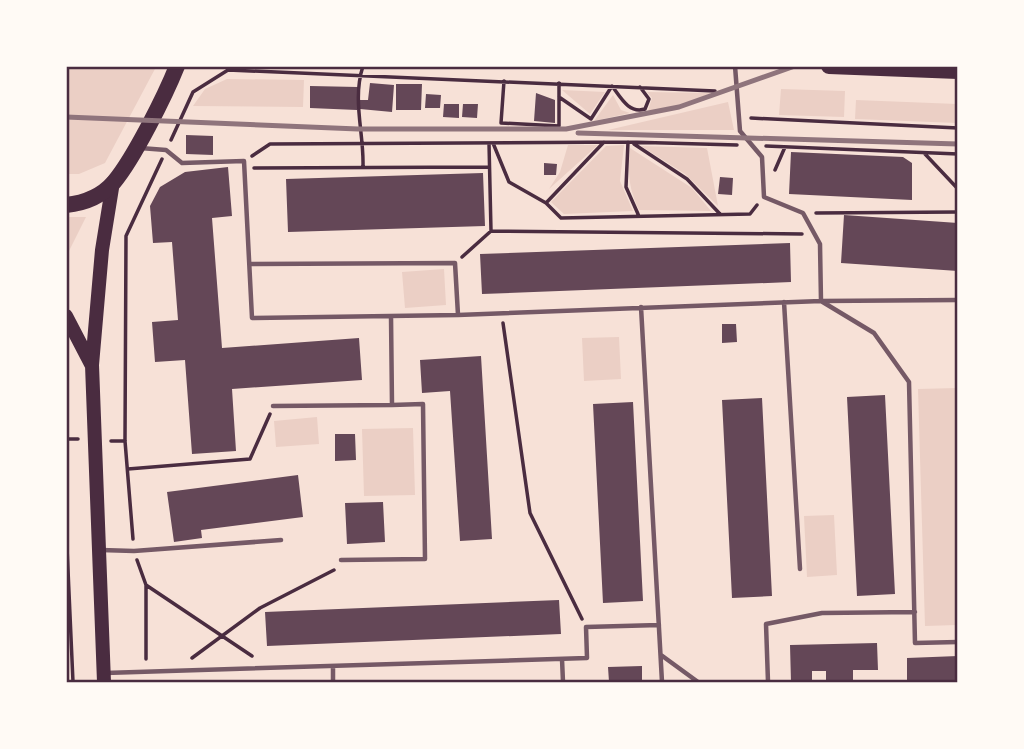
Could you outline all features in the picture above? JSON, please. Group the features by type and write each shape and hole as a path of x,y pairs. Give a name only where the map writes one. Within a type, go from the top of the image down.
{"main road":[{"path":"66,205 86,203 113,182 174,73 187,66"},
{"path":"829,66 957,71"},
{"path":"104,678 92,365 102,250 113,182"},
{"path":"67,316 92,365"}],"lane":[{"path":"734,66 740,131 762,156 764,197 803,214 820,244 821,301"},
{"path":"134,148 166,150 182,163 244,161 252,318 458,316 785,302 957,300"},
{"path":"250,264 455,263 458,316"},
{"path":"821,301 874,333 909,382 915,643 957,642"},
{"path":"785,302 800,569"},
{"path":"641,307 662,682"},
{"path":"391,316 392,405"},
{"path":"274,406 422,404 425,559 341,560"},
{"path":"100,550 134,551 281,540"},
{"path":"768,682 766,624 822,613 915,612"},
{"path":"104,678 146,672 587,659 586,627 659,625"},
{"path":"661,654 698,682"},
{"path":"562,659 563,682"},
{"path":"332,668 333,682"}],"path":[{"path":"363,66 360,75 358,129 364,143 363,166"},
{"path":"146,672 146,585 134,551 128,469 126,236 193,92 228,70 716,91"},
{"path":"503,81 501,123 559,126 559,83"},
{"path":"559,97 591,120 612,86"},
{"path":"612,86 630,108 638,111 649,104 640,87"},
{"path":"738,117 957,128"},
{"path":"244,161 270,144 364,143 604,142 752,145 957,155"},
{"path":"546,203 604,142"},
{"path":"491,143 491,231"},
{"path":"491,143 509,182 546,203 561,218 638,214 750,214"},
{"path":"630,143 626,187 638,214"},
{"path":"630,143 687,179 721,215"},
{"path":"923,153 957,189"},
{"path":"244,168 489,167"},
{"path":"803,214 957,212"},
{"path":"455,263 491,231 814,234"},
{"path":"501,314 530,513 586,627"},
{"path":"128,469 250,459 274,406"},
{"path":"66,525 73,682"},
{"path":"173,671 260,608 355,560"},
{"path":"146,585 223,635 269,669"}],"shaded area":[{"path":"66,67 156,67 105,163 79,174 67,174"},
{"path":"227,79 304,80 303,107 193,106 205,89"},
{"path":"781,89 845,91 844,117 779,115"},
{"path":"562,90 605,92 590,114"},
{"path":"647,92 712,93 680,105 648,111 652,98"},
{"path":"613,95 621,110 630,113 594,121"},
{"path":"856,100 957,104 957,123 855,119"},
{"path":"728,102 734,130 608,130"},
{"path":"568,145 598,145 549,189 560,172"},
{"path":"624,145 620,181 633,211 564,214 551,202 606,146"},
{"path":"641,146 707,148 718,206 685,174"},
{"path":"630,148 692,188 711,211 639,210 630,180"},
{"path":"66,217 86,217 67,255"},
{"path":"444,269 446,305 405,308 402,272"},
{"path":"619,337 621,379 584,381 582,338"},
{"path":"957,388 957,625 925,626 918,389"},
{"path":"317,417 319,444 276,447 274,421"},
{"path":"413,428 415,495 364,496 362,429"},
{"path":"834,515 837,575 807,577 804,516"}],"building":[{"path":"370,83 394,85 392,112 360,109 360,100 368,100"},
{"path":"396,84 422,84 421,110 396,110"},
{"path":"310,86 358,87 357,110 310,108"},
{"path":"536,93 555,100 555,123 534,121"},
{"path":"426,94 441,95 440,108 425,108"},
{"path":"444,104 459,104 459,118 443,117"},
{"path":"463,104 478,104 477,118 462,117"},
{"path":"186,135 213,136 213,155 186,154"},
{"path":"791,152 903,157 912,163 912,200 789,194"},
{"path":"544,163 557,164 556,175 544,175"},
{"path":"228,167 232,216 212,218 222,348 359,338 362,380 232,389 236,451 192,454 185,360 155,362 152,322 178,320 172,242 153,243 150,206 160,187 185,172"},
{"path":"483,173 485,226 288,232 286,179"},
{"path":"720,177 733,178 732,195 718,194"},
{"path":"844,215 958,223 958,271 841,263"},
{"path":"790,243 791,282 482,294 480,254"},
{"path":"722,324 736,324 737,342 722,343"},
{"path":"481,356 492,539 460,541 450,391 422,393 420,360"},
{"path":"885,395 895,594 857,596 847,397"},
{"path":"762,398 772,596 732,598 722,400"},
{"path":"633,402 643,601 603,603 593,404"},
{"path":"335,434 355,434 356,460 335,461"},
{"path":"298,475 303,517 201,530 202,538 174,542 167,492"},
{"path":"383,502 385,542 347,544 345,503"},
{"path":"559,600 561,634 267,646 265,612"},
{"path":"877,643 878,670 853,670 853,682 826,682 826,671 812,671 812,682 791,682 790,645"},
{"path":"958,656 958,682 907,682 907,658"},
{"path":"642,666 642,682 609,682 608,667"}],"railway":[{"path":"66,117 358,129 566,129 679,107 795,66"},
{"path":"578,133 958,144"}]}
